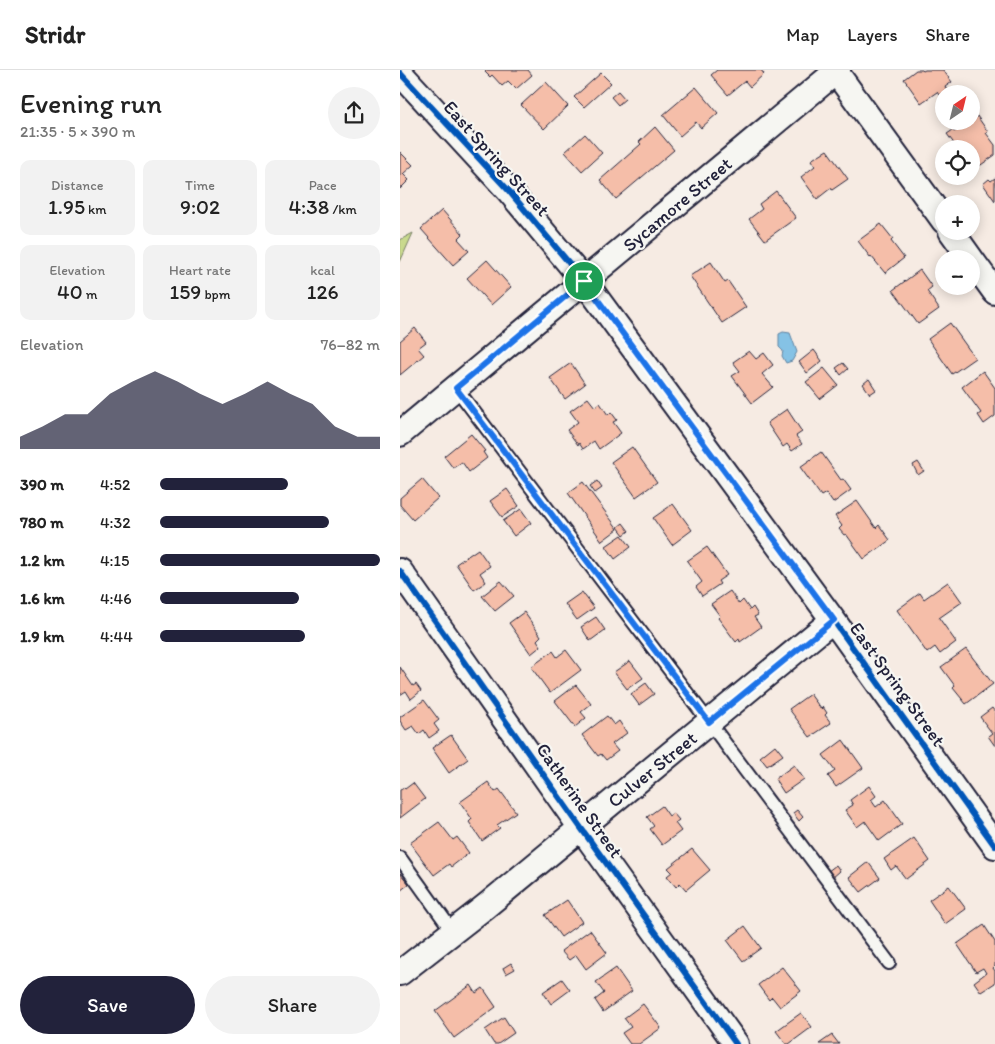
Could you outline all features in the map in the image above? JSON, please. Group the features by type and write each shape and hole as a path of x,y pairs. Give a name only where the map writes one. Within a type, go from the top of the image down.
{"street":[{"path":"837,71 935,208"},
{"name":"Sycamore Street","path":"400,434 837,71"},
{"name":"East Spring Street","path":"406,74 509,191 584,281 834,620 995,846"},
{"path":"980,271 995,292"},
{"name":"Catherine Street","path":"400,571 736,1044"},
{"name":"Culver Street","path":"400,973 486,906 834,620"}],"lane":[{"path":"456,388 889,963"},
{"path":"400,858 453,932"}],"green space":[{"path":"413,233 400,262 400,240"}],"water":[{"path":"783,332 790,333 797,352 792,361 786,363 782,356 783,351 779,347 779,334"}],"building":[{"path":"487,70 528,70 532,75 516,89 508,81 502,86 492,75 490,77 485,72"},
{"path":"717,70 761,70 764,74 750,87 745,81 728,95 711,75"},
{"path":"916,70 943,70 952,82 948,85 935,85 935,93 921,103 904,79"},
{"path":"601,73 611,83 584,107 574,97"},
{"path":"546,82 568,106 544,129 521,105"},
{"path":"696,87 718,113 701,128 696,122 680,136 663,115"},
{"path":"618,91 625,99 618,105 611,97"},
{"path":"980,120 995,145 995,155 980,166 980,140 951,140 947,134 953,130 954,132 957,130 980,130"},
{"path":"655,127 674,150 616,199 600,180 641,144 639,142"},
{"path":"585,134 602,153 582,171 565,152"},
{"path":"827,150 848,179 832,190 831,188 817,199 801,177 815,166 811,160"},
{"path":"400,152 413,165 403,174 409,180 400,189"},
{"path":"995,178 995,201 983,184 989,179 991,181"},
{"path":"776,191 796,218 765,240 749,219 762,209 759,204"},
{"path":"442,210 463,234 458,239 469,251 453,265 421,229"},
{"path":"881,224 893,239 891,241 904,258 885,273 858,241"},
{"path":"487,260 511,287 491,305 467,278"},
{"path":"711,262 725,283 728,281 746,307 722,323 690,276"},
{"path":"920,270 932,287 927,291 939,309 918,324 893,290"},
{"path":"950,323 975,358 952,374 928,339"},
{"path":"415,328 426,342 418,348 424,355 400,375 400,341"},
{"path":"814,350 822,361 807,373 799,362"},
{"path":"749,351 756,359 764,353 773,365 762,374 773,387 752,403 732,376 740,371 733,362"},
{"path":"571,363 585,384 565,399 550,378"},
{"path":"843,363 848,369 841,375 836,368"},
{"path":"824,368 838,385 820,399 806,382"},
{"path":"983,371 995,388 995,416 984,424 978,415 981,413 962,387"},
{"path":"869,379 876,390 870,394 863,384"},
{"path":"588,398 595,407 600,403 608,415 611,412 617,420 613,422 621,433 599,449 594,441 583,449 567,430 578,422 570,411"},
{"path":"787,409 802,432 796,436 802,444 792,451 787,444 783,447 767,423"},
{"path":"471,434 485,451 483,452 487,458 469,472 462,462 453,468 444,456"},
{"path":"632,447 657,482 636,497 611,462"},
{"path":"821,452 841,480 843,479 851,490 833,503 826,493 821,496 800,467"},
{"path":"918,462 924,471 918,475 913,465"},
{"path":"422,479 438,498 413,520 400,505 400,498"},
{"path":"597,481 602,488 595,493 590,486"},
{"path":"583,482 618,529 602,541 568,493"},
{"path":"507,489 519,506 502,517 490,501"},
{"path":"857,501 876,528 879,525 890,540 864,559 846,534 844,535 839,529 842,526 835,516"},
{"path":"673,504 692,530 672,545 653,518"},
{"path":"521,509 531,523 514,536 503,521"},
{"path":"623,523 629,531 624,535 618,527"},
{"path":"622,535 631,547 615,559 606,546"},
{"path":"707,547 727,575 718,581 720,584 702,596 696,587 702,582 687,561"},
{"path":"478,549 490,566 480,573 486,582 474,590 456,564"},
{"path":"501,581 514,596 495,611 482,596"},
{"path":"948,582 962,602 939,618 956,642 940,654 935,647 927,653 897,610 920,593 924,599"},
{"path":"730,591 739,604 743,600 750,610 753,607 758,615 754,617 761,627 740,642 739,639 736,642 718,618 720,616 711,604"},
{"path":"582,592 594,608 577,620 565,604"},
{"path":"524,612 541,636 537,640 541,646 531,654 509,623"},
{"path":"596,617 605,630 590,641 581,627"},
{"path":"966,649 993,684 966,704 953,688 955,686 941,667"},
{"path":"566,650 581,670 550,693 531,667 553,651 557,657"},
{"path":"630,661 643,678 627,689 614,672"},
{"path":"400,667 413,686 416,684 421,691 411,699 406,691 400,695"},
{"path":"646,683 654,694 639,705 631,694"},
{"path":"576,685 591,704 581,712 586,718 575,727 555,701"},
{"path":"810,694 821,709 823,707 827,713 825,715 831,723 810,737 789,709"},
{"path":"424,700 439,720 434,724 439,731 429,738 424,730 419,734 413,726 406,730 400,721 400,717"},
{"path":"992,708 995,712 995,746 988,736 992,733 980,717"},
{"path":"607,716 614,725 619,721 627,733 612,744 618,751 606,760 601,754 598,756 582,735"},
{"path":"451,735 468,759 449,773 432,748"},
{"path":"843,740 863,768 836,787 828,776 835,771 823,755"},
{"path":"775,745 783,755 767,766 760,757"},
{"path":"794,765 804,779 784,793 775,779"},
{"path":"488,782 495,792 499,789 516,812 497,825 500,828 482,841 469,822 472,819 460,802"},
{"path":"413,783 425,799 400,818 400,790"},
{"path":"869,786 876,796 871,800 876,807 885,800 902,824 879,841 865,821 857,827 845,810 853,805 850,800"},
{"path":"662,806 669,816 673,813 679,820 675,823 681,831 662,845 650,829 654,826 647,817"},
{"path":"797,810 803,817 799,821 793,813"},
{"path":"439,822 453,840 457,837 469,853 451,867 449,864 434,875 410,843"},
{"path":"914,838 930,861 906,879 896,866 891,870 884,859"},
{"path":"692,849 710,870 686,890 680,883 676,887 667,876 672,872 668,868"},
{"path":"868,862 880,878 861,892 849,877"},
{"path":"836,865 840,871 832,878 827,872"},
{"path":"400,873 409,884 400,891"},
{"path":"949,886 966,909 945,924 929,900"},
{"path":"567,900 582,922 561,937 545,915"},
{"path":"984,925 995,942 995,966 993,968 995,971 995,983 981,992 974,982 986,973 983,968 976,972 957,944"},
{"path":"745,926 761,948 743,961 727,940"},
{"path":"590,930 607,953 586,969 576,955 569,960 561,951"},
{"path":"511,963 515,969 506,974 503,968"},
{"path":"782,967 801,991 780,1007 772,997 769,1000 758,985"},
{"path":"616,968 632,991 603,1012 595,1000 604,993 596,982"},
{"path":"562,979 570,990 551,1004 543,992"},
{"path":"471,985 476,993 483,988 496,1007 454,1038 435,1011"},
{"path":"643,1004 661,1028 639,1044 630,1044 622,1033 631,1027 624,1018"},
{"path":"801,1013 812,1027 789,1044 786,1044 776,1031"},
{"path":"504,1017 514,1033 498,1044 494,1044 485,1030"},
{"path":"832,1035 839,1044 819,1044"}],"cycle path":[{"path":"400,73 509,191 584,281 833,620 995,846"},
{"path":"400,571 736,1044"}],"route":[{"path":"584,281 834,620 709,722 456,388 584,281"}]}
